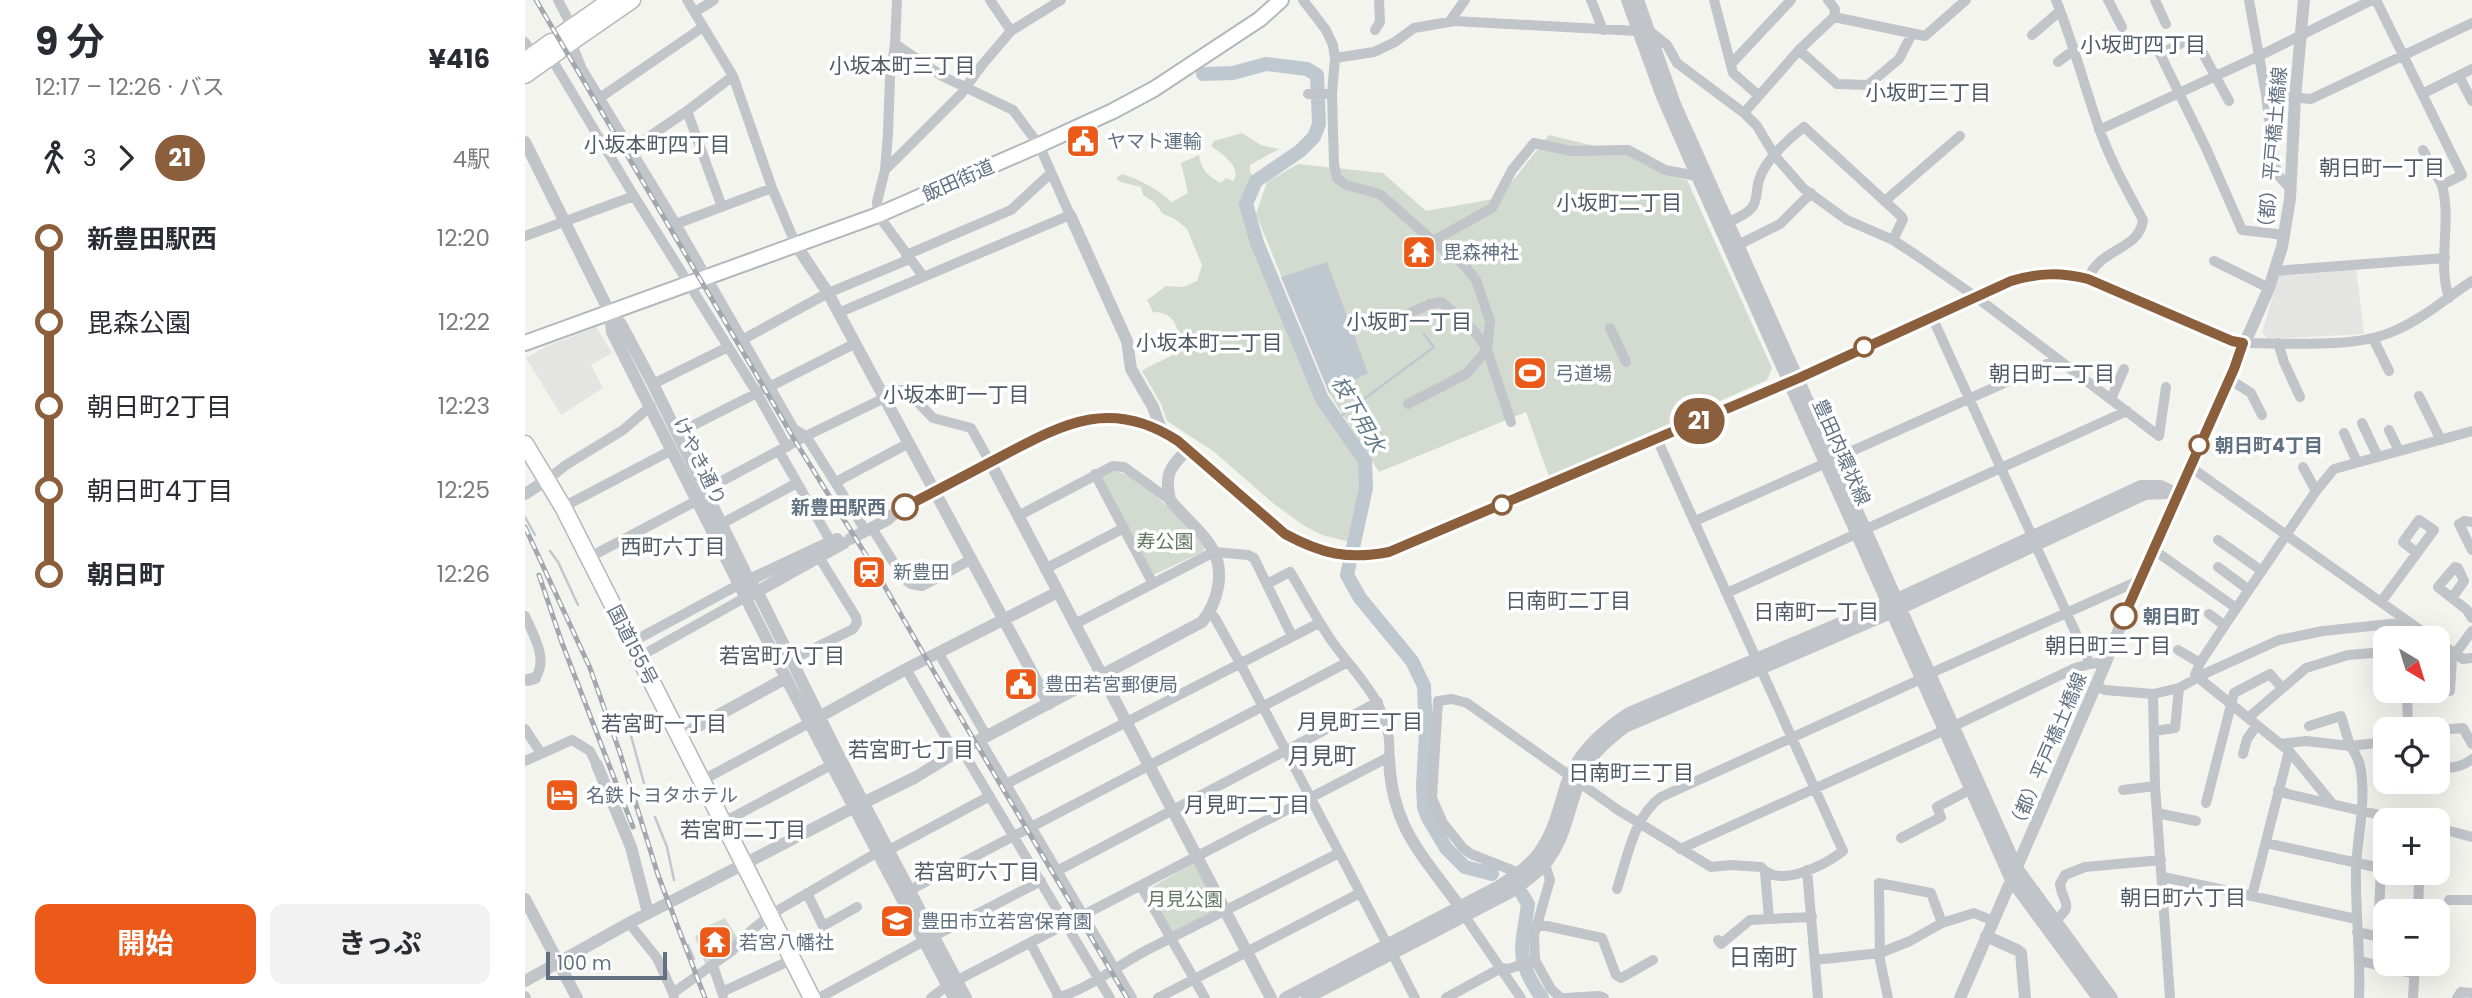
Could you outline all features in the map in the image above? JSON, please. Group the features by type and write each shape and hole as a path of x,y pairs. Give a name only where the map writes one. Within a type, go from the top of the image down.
{"highway":[{"path":"525,75 611,0"},
{"path":"528,53 562,43 632,0"},
{"name":"国道155号","path":"525,444 563,508 812,998"}],"main road":[{"name":"飯田街道","path":"525,343 878,215 1039,145 1154,89 1259,19 1281,0"}],"street":[{"path":"558,0 562,43 634,196 757,393 797,483 842,539"},
{"path":"687,0 733,76 772,188 796,245 828,293 883,400 936,491 1049,704"},
{"path":"695,12 714,0"},
{"path":"897,0 885,170 877,202 878,215 923,276"},
{"path":"990,0 1011,31"},
{"path":"885,170 921,137 1011,31 1061,0"},
{"path":"1303,0 1327,30 1335,58 1332,94 1334,164 1337,178 1346,185 1380,194 1433,242 1464,265 1476,280 1490,321 1487,350 1467,374 1408,404"},
{"path":"1375,30 1380,22 1379,0"},
{"path":"1450,21 1465,0"},
{"path":"1591,0 1602,30"},
{"name":"豊田内環状線","path":"1627,0 1728,222 1794,380 2014,874"},
{"name":"豊田内環状線","path":"1638,0 1642,30 1661,94 1794,380"},
{"path":"1714,0 1733,73 1758,95"},
{"path":"1732,63 1791,0"},
{"path":"1744,113 1799,50 1834,17 1835,9 1828,0"},
{"path":"1834,17 1925,36 1966,0"},
{"path":"2108,0 2122,27"},
{"path":"2155,0 2167,24"},
{"path":"2249,0 2277,174 2291,188"},
{"name":"（都）平戸橋土橋線","path":"1960,998 2096,686 2138,582 2269,288 2285,235 2291,188 2295,98 2304,0"},
{"path":"2099,130 2374,0 2462,175"},
{"path":"2032,36 2058,3"},
{"path":"2058,3 2099,130 2117,173 2143,220 2138,236 2109,253 2092,267 2088,279"},
{"path":"1335,58 1374,52 1395,42 1414,28 1450,21 1642,30 1667,45 1677,63 1744,113 1757,126 1775,156 1804,189 1847,220 1893,240 1976,297 2159,436 2166,387"},
{"path":"2266,94 2311,99 2472,23"},
{"path":"601,97 703,27"},
{"path":"1799,50 1837,84 1868,85 1899,59 1912,34"},
{"path":"2229,102 2194,37 2159,54 2242,230 2285,235"},
{"path":"562,43 601,97 794,429 806,436 904,579 911,584 922,586 972,559"},
{"path":"895,44 965,88 1003,103 1013,110 1039,145 1126,341 1131,369 1159,419 1161,429"},
{"path":"2058,62 2075,49"},
{"path":"2422,93 2472,69"},
{"path":"631,149 688,111 733,76"},
{"path":"2459,76 2472,101"},
{"path":"1308,94 1332,94"},
{"path":"688,111 722,207"},
{"path":"1728,222 1747,215 1752,210 1764,169 1802,127 1903,219 1893,240"},
{"path":"1885,200 1960,136"},
{"path":"1433,242 1492,208 1512,170 1534,143 1571,151 1628,150 1665,170 1697,176"},
{"name":"けやき通り","path":"526,147 610,313 621,324 678,433 701,495 748,588 792,660 833,764 860,804"},
{"path":"2423,150 2441,185 2446,206 2446,289 2449,298"},
{"path":"2441,185 2472,170"},
{"path":"742,340 828,293 1011,210 1051,173"},
{"path":"675,224 772,188"},
{"path":"1738,246 1780,224 1811,193"},
{"path":"525,236 634,196"},
{"path":"838,313 1070,215"},
{"path":"2274,271 2445,258"},
{"path":"2214,261 2269,288"},
{"path":"635,649 1051,430 1092,418 1126,418 1161,429 1188,449 1285,534 1304,544 1340,556 1351,556 1389,552 1794,380 2011,281 2036,274 2062,274 2088,279 2232,341 2243,343 2321,343 2373,338 2393,332 2472,281"},
{"path":"1378,328 1430,304 1441,302 1464,319 1481,339 1511,422"},
{"name":"けやき通り","path":"610,313 612,332 672,450 723,523 786,678 815,719"},
{"path":"1932,317 2090,664"},
{"path":"1610,328 1626,362"},
{"path":"2373,338 2389,371"},
{"path":"2278,343 2300,397"},
{"path":"678,433 854,344"},
{"path":"653,384 728,347"},
{"path":"1695,521 2058,359"},
{"path":"2111,399 2124,369"},
{"path":"2229,379 2251,393 2262,415"},
{"path":"588,558 806,436 901,390 906,390 933,418 971,429 1271,998"},
{"path":"2419,396 2441,440"},
{"path":"525,495 566,465 624,430 651,406"},
{"path":"1727,593 2127,411"},
{"path":"2362,423 2378,457"},
{"path":"2389,430 2399,451"},
{"path":"2331,802 2289,751 2195,676 2224,625 2334,469 2472,431"},
{"path":"2344,433 2357,462"},
{"path":"1657,439 1843,851 1791,877 1765,872"},
{"path":"837,482 909,443"},
{"path":"1170,500 1169,471 1188,449"},
{"path":"563,508 672,450"},
{"path":"525,981 629,923 916,777 959,751 1189,631 1210,612 1218,586 1214,552 1170,500 1124,467 1114,466 1095,474 1018,516"},
{"path":"2189,466 2415,626"},
{"path":"2303,467 2316,491"},
{"path":"1095,474 1152,582"},
{"path":"723,523 797,483"},
{"path":"1462,911 1519,873 1535,858 1548,837 1590,744 1629,713 1760,664 2145,494 2177,494"},
{"path":"2472,522 2463,521 2459,524 2472,550"},
{"path":"1045,569 1124,528"},
{"path":"635,649 748,588 819,557 842,539"},
{"path":"2218,540 2262,571"},
{"path":"2154,550 2237,608"},
{"path":"1075,624 1214,552 1254,558 1292,636"},
{"path":"2381,602 2417,553"},
{"path":"792,660 853,629 857,623 856,617 819,557"},
{"path":"2218,568 2249,590"},
{"path":"1267,584 1290,572 1319,623 1378,702 1389,731 1391,792 1398,815 1410,837 1521,998"},
{"path":"1617,889 1639,824 1654,802 1661,797 2138,582"},
{"path":"701,781 938,652 1058,592"},
{"path":"2452,598 2467,610 2472,618"},
{"path":"1210,612 1240,663 1416,998"},
{"path":"2209,614 2224,625"},
{"path":"525,616 540,651 539,672 529,680"},
{"path":"2409,622 2409,626"},
{"path":"2096,686 2105,690 2153,694 2179,688 2279,640 2334,629 2409,622"},
{"path":"1006,784 1319,623"},
{"path":"2450,691 2452,658 2472,631"},
{"path":"2178,650 2200,663"},
{"path":"2450,650 2463,659 2472,658"},
{"path":"938,652 1006,784 1132,998"},
{"path":"2248,718 2306,668 2348,655 2373,653"},
{"path":"1680,849 2075,668 2106,662"},
{"path":"910,890 1348,663"},
{"path":"906,669 990,796 1110,998"},
{"path":"2206,803 2234,692 2270,674 2282,688"},
{"path":"680,736 786,678"},
{"path":"2154,731 2175,728 2179,688"},
{"path":"2153,694 2155,786 2170,998"},
{"path":"1519,873 1471,854 1443,823 1432,799 1438,701 1452,699 1467,703 1639,824 1711,867 1761,867 1765,872 1769,919"},
{"path":"1057,871 1378,702"},
{"path":"2309,726 2341,716 2350,746 2359,759 2363,785 2356,864 2359,998"},
{"path":"815,719 929,939 953,983 966,998"},
{"path":"2243,754 2247,739 2257,725"},
{"name":"豊田内環状線","path":"1949,728 1971,789 2014,874"},
{"path":"2450,729 2463,728 2472,744"},
{"path":"527,732 541,752"},
{"path":"525,761 572,740 590,751 631,847 648,913"},
{"path":"2280,744 2306,741 2350,746 2373,743"},
{"path":"2252,897 2289,751"},
{"path":"931,998 953,983 1389,757"},
{"path":"2450,768 2472,759"},
{"path":"722,823 833,764"},
{"path":"1286,998 1462,911 1511,891 1545,864 1566,827 1575,779"},
{"path":"2123,790 2155,786"},
{"path":"1901,838 1941,817 1937,807 1971,789"},
{"path":"2279,790 2373,813"},
{"path":"629,923 657,958 674,996 713,966 770,915 990,796"},
{"path":"2157,813 2196,821"},
{"path":"2450,831 2472,837"},
{"path":"2266,843 2373,867"},
{"path":"884,851 910,890 929,939"},
{"path":"1031,944 1058,998 1339,853"},
{"path":"2055,920 2066,912 2060,884 2065,875 2085,867 2161,860"},
{"path":"1545,864 1550,880 1534,935 1532,961 1551,989 1563,998 1604,998"},
{"path":"1807,870 1818,998"},
{"path":"2014,874 2055,920 2112,998"},
{"path":"2014,874 2098,998"},
{"path":"2163,877 2356,919"},
{"path":"819,998 1041,881"},
{"path":"1888,998 1880,953 1879,883 1931,893 1942,923"},
{"path":"1141,886 1205,998"},
{"path":"807,893 823,926 857,907"},
{"path":"1158,998 1360,893"},
{"path":"525,900 577,998"},
{"path":"2450,900 2472,900"},
{"path":"1815,960 1880,953 1910,941 1942,923 1974,913 1993,921"},
{"path":"1717,940 1721,944 1750,920 1812,917"},
{"path":"1537,926 1602,938 1616,975 1621,978 1653,960"},
{"path":"2357,932 2373,935"},
{"path":"1986,936 2021,953 2025,998"},
{"path":"1307,998 1390,948"},
{"path":"713,966 723,995 793,959"},
{"path":"1446,998 1501,968 1509,969 1532,961"},
{"path":"2360,961 2373,963"},
{"path":"2413,998 2415,976"},
{"path":"953,983 954,998"},
{"path":"2457,998 2463,991 2472,993"}],"shaded area":[{"path":"1327,262 1368,373 1329,393 1281,277"},
{"path":"2356,269 2364,334 2268,339 2262,333 2279,274"},
{"path":"596,327 612,353 591,365 603,388 561,415 526,358 543,348"}],"green space":[{"path":"1242,133 1261,145 1279,149 1250,165 1250,172 1254,176 1245,194 1243,214 1318,401 1361,464 1361,488 1350,542 1322,535 1303,525 1274,504 1213,451 1167,421 1161,404 1142,371 1184,347 1171,318 1153,312 1147,300 1166,286 1183,287 1197,281 1202,265 1187,229 1175,219 1163,214 1155,203 1143,195 1141,187 1120,182 1116,178 1122,174 1136,179 1172,202 1188,193 1181,163 1199,155 1203,169 1212,178 1221,183 1226,178 1233,181 1233,166 1211,146 1214,141"},
{"path":"1549,135 1624,153 1664,175 1687,180 1772,368 1767,380 1549,477 1526,412 1379,472 1329,393 1256,214 1267,182 1298,164 1383,173 1426,211 1499,198"},
{"name":"寿公園","path":"1115,471 1139,482 1164,503 1205,547 1203,552 1153,575 1101,477"},
{"name":"月見公園","path":"1192,864 1196,865 1220,908 1172,935 1147,890"},
{"name":"若宮八幡社","path":"725,918 737,937 706,966 695,937 709,925"}],"waterway":[{"name":"枝下用水","path":"1203,74 1233,73 1266,64 1307,69 1317,75 1319,124 1314,137 1300,151 1256,181 1246,204 1257,243 1322,399 1365,461 1366,488 1347,575 1360,598 1412,661 1424,686 1426,734 1423,785 1424,807 1428,818 1446,848 1465,867 1492,874"},
{"path":"1337,419 1434,347 1424,334"},
{"path":"525,517 535,535"},
{"path":"550,551 578,605"},
{"path":"628,725 644,783"},
{"path":"655,817 667,847 674,880"},
{"name":"枝下用水","path":"1522,894 1528,904 1522,953 1527,973 1542,998"},
{"path":"688,945 694,959"}],"railway":[{"path":"536,0 1127,998"},
{"path":"525,527 590,668 658,875 705,998"},
{"path":"539,575 562,643 633,827"}],"bus line":[{"name":"21","path":"905,507 1051,430 1092,418 1126,418 1161,429 1178,441 1285,534 1304,544 1340,556 1371,556 1389,552 1479,515 1733,407 2011,281 2036,274 2062,274 2088,279 2232,341 2243,343 2234,369 2124,616"}],"place":[{"name":"ヤマト運輸","path":"1083,141"},
{"name":"毘森神社","path":"1419,252"},
{"name":"弓道場","path":"1530,373"},
{"name":"朝日町4丁目","path":"2199,445"},
{"name":"新豊田駅西","path":"905,507"},
{"name":"新豊田","path":"869,572"},
{"name":"朝日町","path":"2124,616"},
{"name":"豊田若宮郵便局","path":"1021,684"},
{"name":"名鉄トヨタホテル","path":"562,795"},
{"name":"豊田市立若宮保育園","path":"897,921"},
{"name":"若宮八幡社","path":"715,942"}],"district":[{"name":"小坂町四丁目","path":"2143,45"},
{"name":"小坂本町三丁目","path":"902,66"},
{"name":"小坂町三丁目","path":"1928,93"},
{"name":"小坂本町四丁目","path":"657,145"},
{"name":"朝日町一丁目","path":"2382,168"},
{"name":"小坂町二丁目","path":"1619,203"},
{"name":"小坂町一丁目","path":"1409,322"},
{"name":"小坂本町二丁目","path":"1209,343"},
{"name":"朝日町二丁目","path":"2052,374"},
{"name":"小坂本町一丁目","path":"956,395"},
{"name":"西町六丁目","path":"673,547"},
{"name":"日南町二丁目","path":"1568,601"},
{"name":"日南町一丁目","path":"1816,612"},
{"name":"朝日町三丁目","path":"2108,646"},
{"name":"若宮町八丁目","path":"782,656"},
{"name":"月見町三丁目","path":"1360,722"},
{"name":"若宮町一丁目","path":"664,724"},
{"name":"若宮町七丁目","path":"911,750"},
{"name":"月見町","path":"1322,756"},
{"name":"日南町三丁目","path":"1631,773"},
{"name":"月見町二丁目","path":"1247,805"},
{"name":"若宮町二丁目","path":"743,830"},
{"name":"若宮町六丁目","path":"977,872"},
{"name":"朝日町六丁目","path":"2183,898"},
{"name":"日南町","path":"1763,957"}]}
